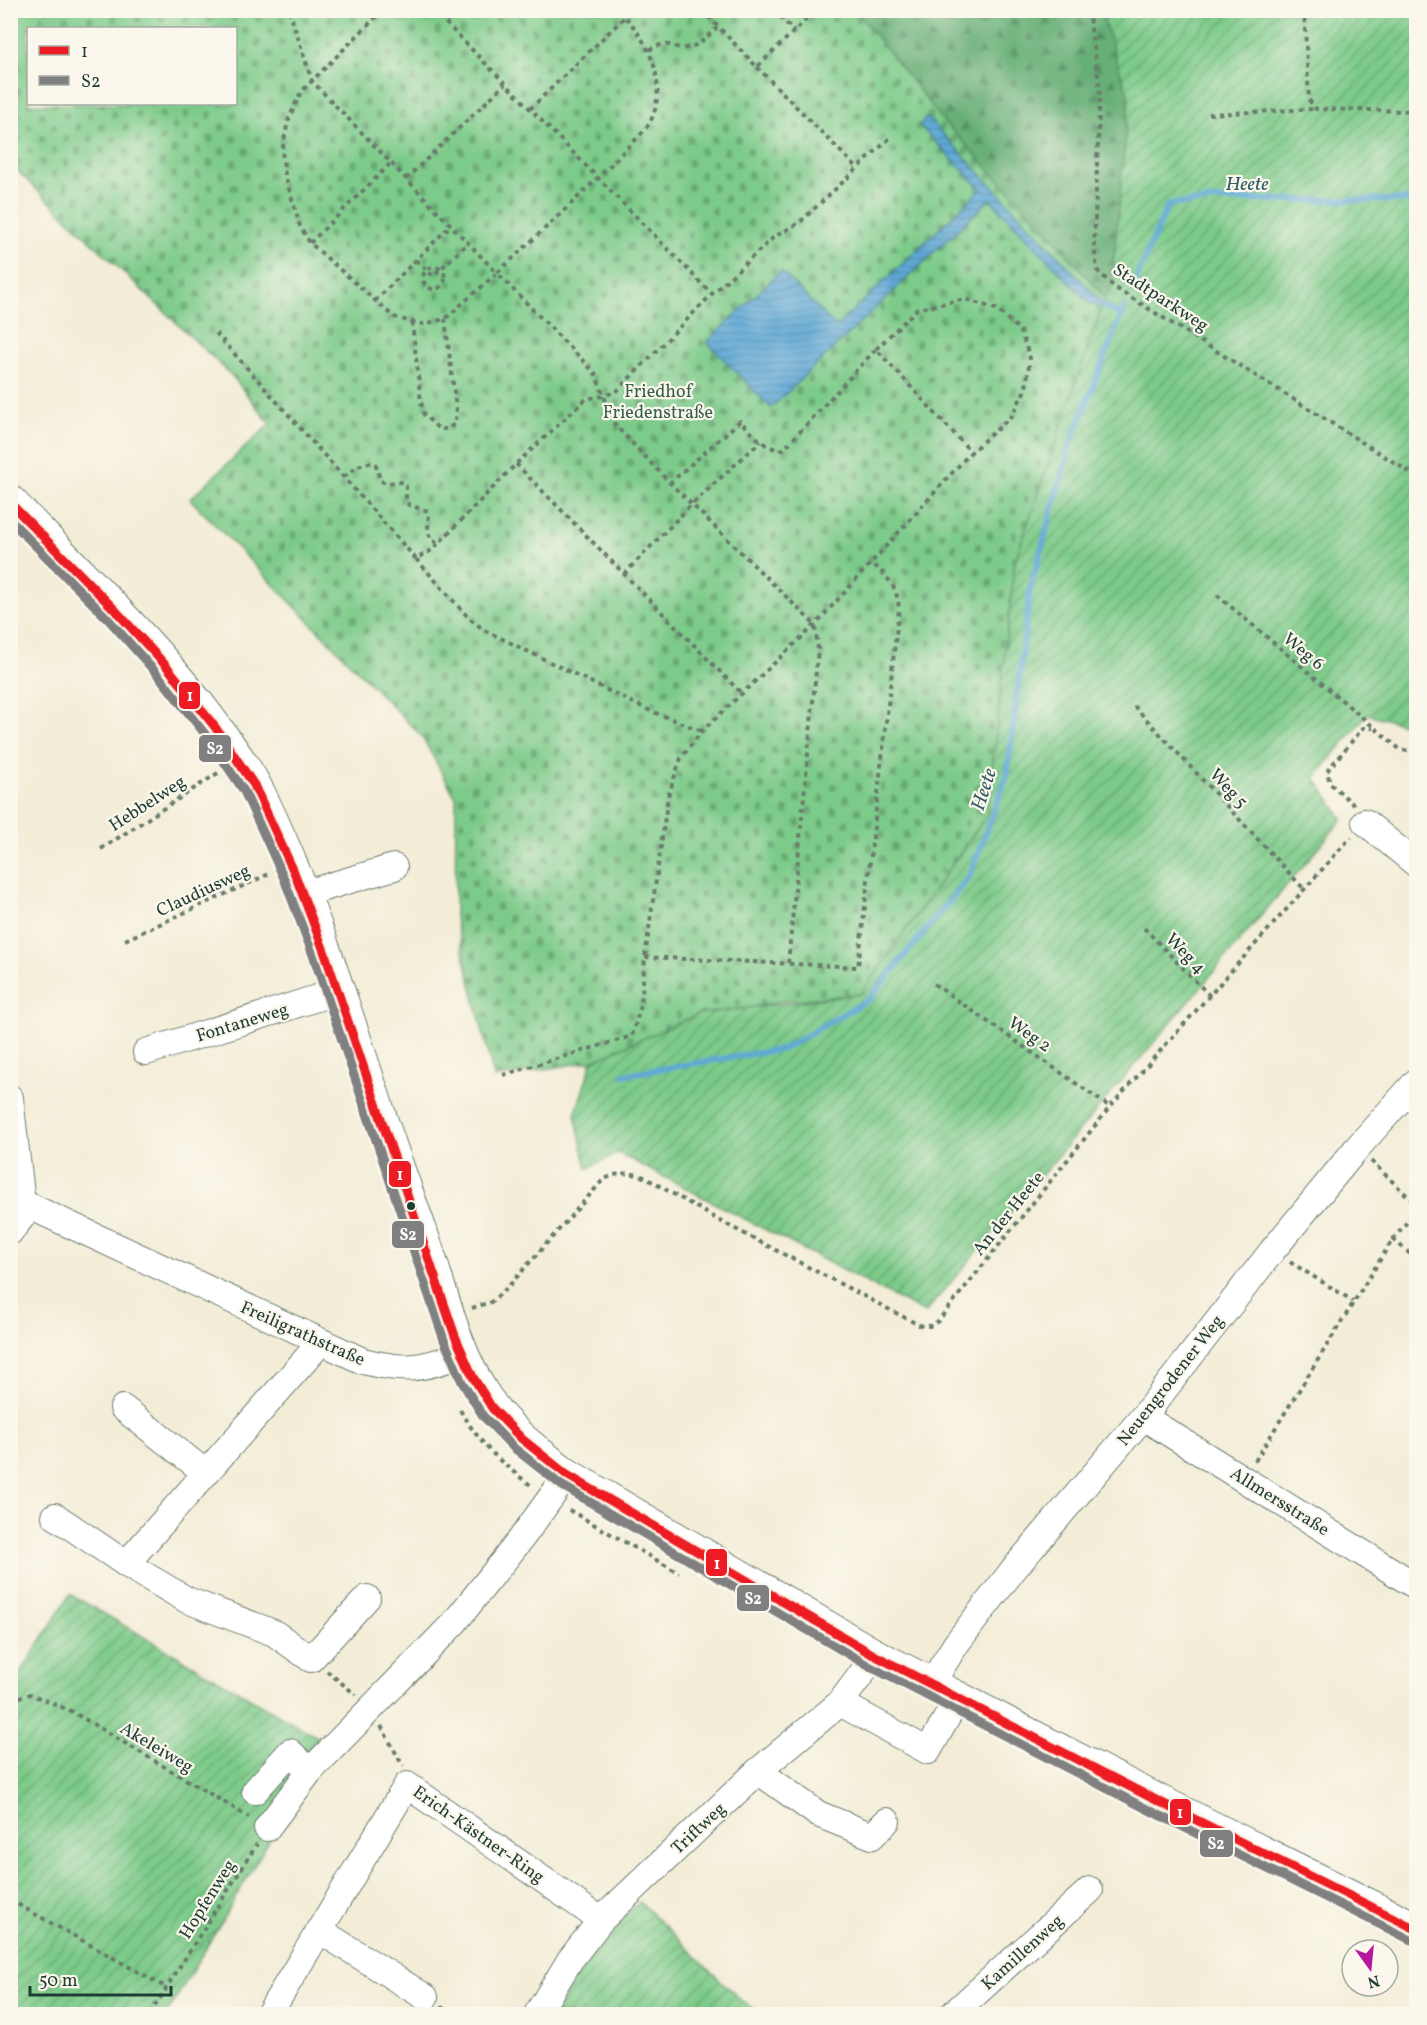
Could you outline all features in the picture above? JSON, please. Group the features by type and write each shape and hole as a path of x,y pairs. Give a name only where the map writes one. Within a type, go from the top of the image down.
{"main road":[{"path":"10,502 156,654 195,699 240,761 258,792 291,864 339,991 463,1354 486,1399 505,1423 525,1443 567,1475 872,1654 1150,1797 1416,1929"}],"street":[{"path":"1365,822 1416,864"},
{"path":"303,894 394,867"},
{"name":"Fontaneweg","path":"146,1052 339,991"},
{"name":"Neuengrodener Weg","path":"840,1703 928,1750 956,1644 1013,1570 1143,1417 1272,1251 1357,1148 1416,1082"},
{"path":"10,1098 21,1203 10,1232"},
{"name":"Freiligrathstraße","path":"21,1203 363,1361 411,1369 463,1354"},
{"path":"126,1564 321,1342"},
{"path":"123,1408 206,1473"},
{"name":"Allmersstraße","path":"1143,1417 1416,1586"},
{"path":"267,1828 309,1771 454,1623 521,1539 567,1475"},
{"path":"55,1515 126,1564 187,1599 274,1633 311,1659 367,1598"},
{"name":"Triftweg","path":"537,2014 570,1960 601,1920 758,1771 840,1703 863,1672 872,1654"},
{"path":"255,1791 290,1752 309,1771"},
{"path":"758,1771 818,1814 852,1829 872,1836 887,1821"},
{"name":"Erich-Kästner-Ring","path":"269,2014 407,1785 601,1920"},
{"name":"Kamillenweg","path":"953,2014 1090,1890"},
{"path":"319,1930 425,1997"}],"path":[{"path":"289,10 312,81 595,373 615,424 670,483 815,625 818,649 788,964"},
{"path":"383,10 301,93 288,122 282,151 285,175 300,226 310,243 394,317 423,324 445,319 498,273 598,178 644,130 653,115 657,98 655,65 639,32 619,10"},
{"path":"433,10 712,294"},
{"path":"443,21 453,10"},
{"path":"530,109 632,10"},
{"path":"702,10 857,168"},
{"path":"774,10 795,31"},
{"path":"757,67 816,10"},
{"name":"Stadtparkweg","path":"1088,10 1100,88 1094,243 1097,270 1114,286 1416,476"},
{"path":"1304,10 1309,100 1316,109"},
{"path":"649,50 668,44 682,48 693,46 718,27"},
{"path":"406,179 505,84"},
{"path":"1209,114 1316,109 1416,111"},
{"path":"416,559 438,544 516,464 586,399 617,391 712,294 774,237 799,223 890,138"},
{"path":"310,243 391,163"},
{"path":"375,301 451,225"},
{"path":"416,260 433,276 468,243"},
{"path":"433,266 441,268 445,274 445,281 437,288 430,288 423,276 426,270 433,266"},
{"path":"502,1075 632,1036 641,1005 645,957 668,796 681,758 702,730 815,625 971,452 1012,416 1026,387 1030,358 1020,330 996,309 965,299 917,309 784,449 777,451 761,441 740,421 670,483"},
{"path":"412,322 424,415 439,429 447,429 455,424 456,408 445,319"},
{"path":"216,333 467,616 484,630 646,709 702,730"},
{"path":"876,350 971,452"},
{"path":"624,574 692,504 761,441"},
{"path":"344,477 358,466 372,462 376,465 380,480 385,483 403,482 406,486 406,501 409,505 428,511 429,534 431,539 438,544"},
{"path":"516,464 742,694"},
{"path":"645,957 858,967 899,609 898,594 893,585 871,562"},
{"name":"Weg 6","path":"1217,596 1373,728"},
{"name":"Weg 5","path":"1134,706 1304,890"},
{"path":"1365,822 1362,812 1330,783 1327,771 1363,728 1373,728 1402,752 1413,749 1416,745"},
{"path":"213,763 225,782"},
{"name":"Hebbelweg","path":"101,849 220,772"},
{"name":"An der Heete","path":"449,1315 491,1302 520,1275 595,1187 613,1175 630,1173 644,1177 722,1222 919,1325 930,1326 938,1321 1110,1107 1365,822"},
{"name":"Claudiusweg","path":"125,940 291,864"},
{"name":"Weg 4","path":"1144,928 1210,996"},
{"name":"Weg 2","path":"934,984 1110,1107"},
{"path":"1357,1148 1416,1204"},
{"path":"1244,1479 1353,1301 1393,1239 1416,1211"},
{"path":"1393,1239 1416,1259"},
{"path":"1272,1251 1353,1301"},
{"name":"Akeleiweg","path":"10,1700 30,1694 71,1711 267,1828"},
{"name":"Hopfenweg","path":"150,2014 267,1828"},
{"path":"10,1900 167,1988"}],"green space":[{"name":"Friedhof Friedenstraße","path":"10,11 856,11 944,122 1049,233 1105,298 1015,561 987,815 861,994 783,1001 744,1009 699,1014 592,1061 494,1078 455,919 456,798 422,737 190,499 270,424 233,377 11,165"},
{"path":"856,11 1101,11 1129,98 1111,291 1105,298 1049,233 944,122"},
{"path":"1101,11 1416,11 1416,712 1407,725 1367,714 1315,778 1343,819 925,1313 618,1153 587,1169 575,1115 592,1061 699,1014 861,994 987,815 1015,561 1105,298 1111,291 1129,98"},
{"path":"70,1594 333,1746 290,1805 167,2014 11,2014 10,1690"},
{"path":"640,1902 741,2000 762,2014 554,2014 601,1937"}],"water":[{"path":"927,117 1098,298 1100,304 1091,305 990,199 771,408 707,342 781,271 836,327 981,189 919,125"}],"waterway":[{"name":"Heete","path":"1132,288 1168,205 1216,200 1416,200"},
{"path":"1100,304 1121,315"},
{"name":"Heete","path":"623,1075 783,1049 869,999 969,877 1007,776 1030,590 1071,442 1125,306"}],"transit line":[{"name":"1","path":"10,503 116,611 168,668 215,727 254,785 294,872 324,951 455,1336 473,1377 492,1408 522,1439 567,1475 872,1654 1150,1797 1416,1929"},
{"name":"S2","path":"10,520 108,619 158,675 205,734 244,791 283,876 313,955 444,1340 462,1382 483,1416 514,1448 561,1485 867,1665 1145,1808 1411,1940"}]}
